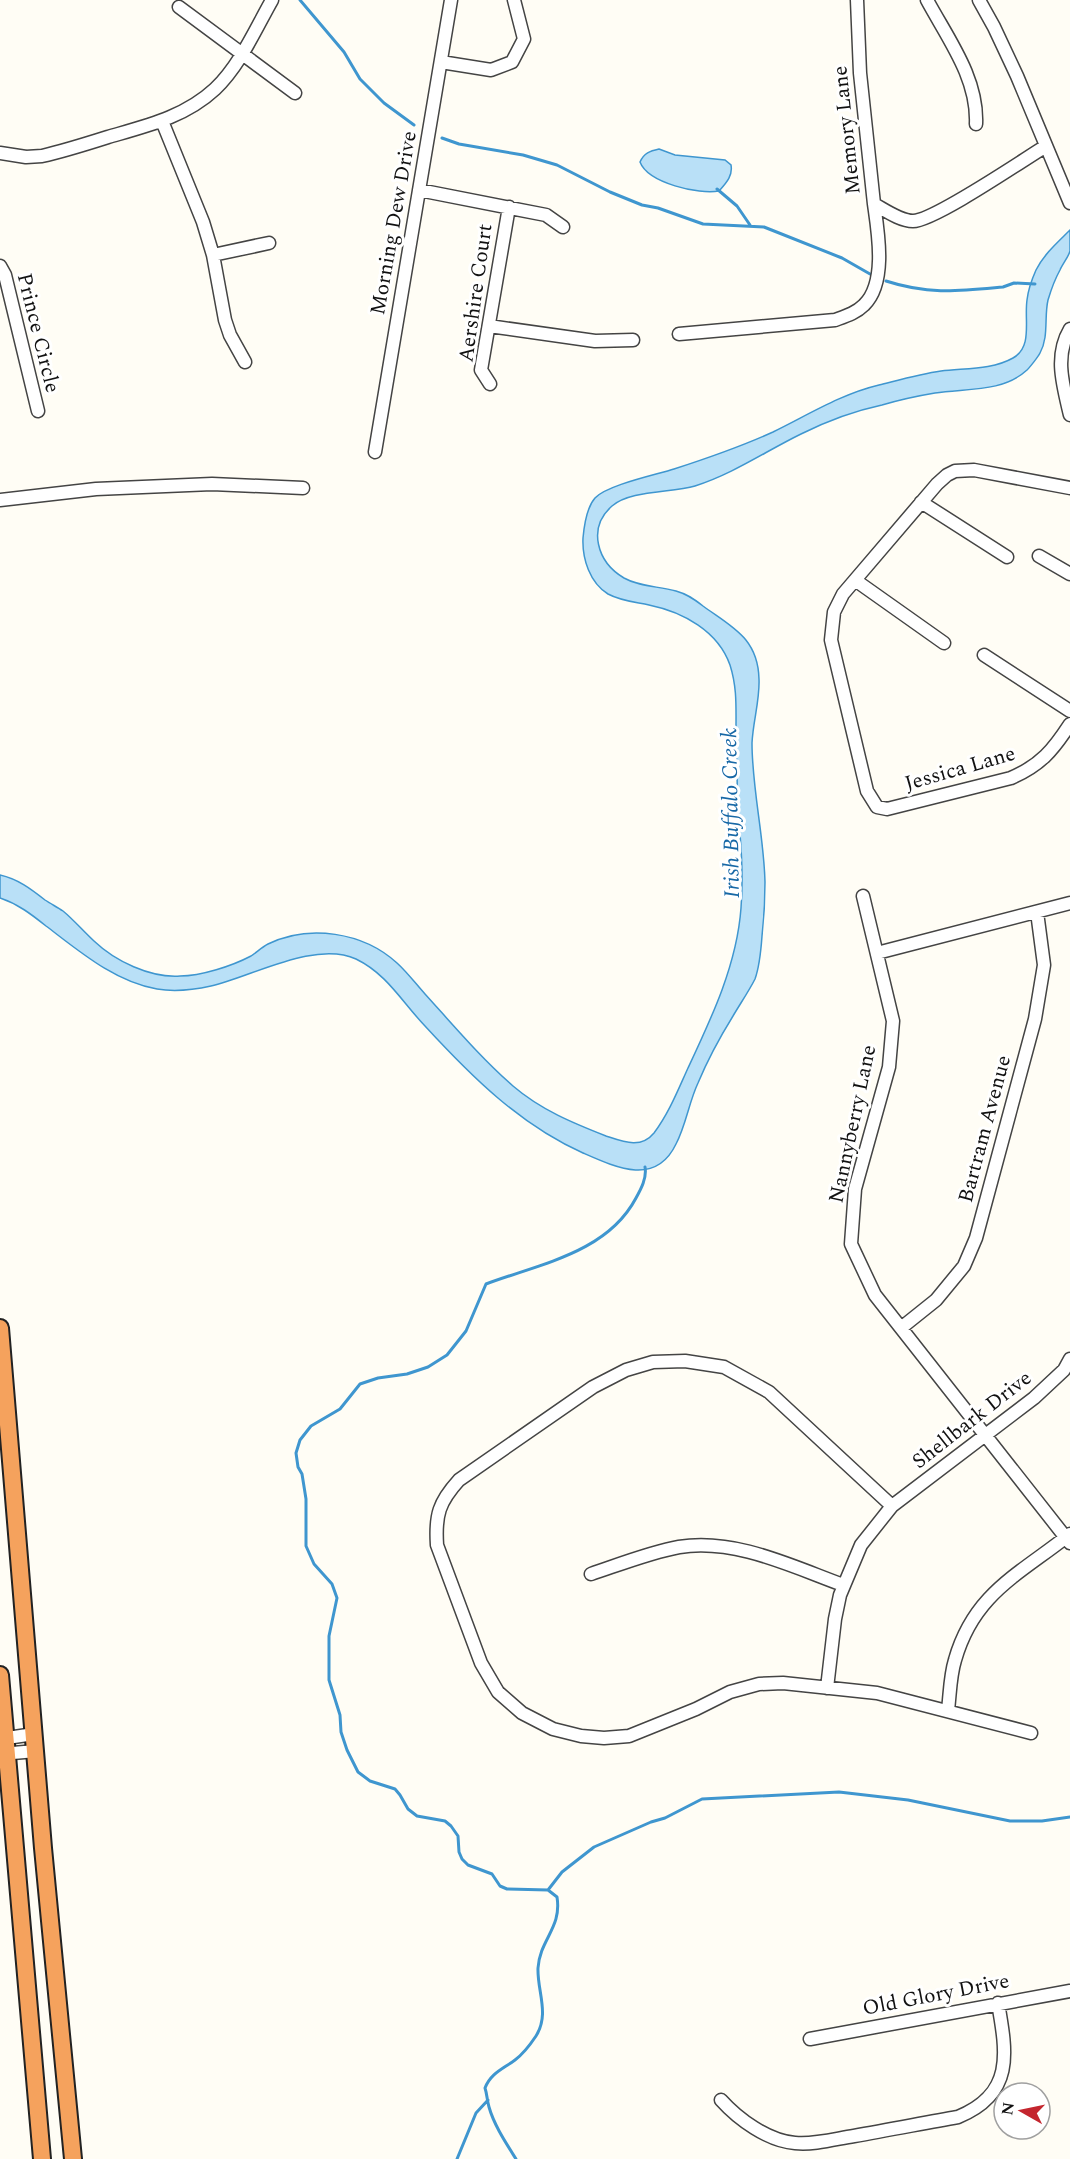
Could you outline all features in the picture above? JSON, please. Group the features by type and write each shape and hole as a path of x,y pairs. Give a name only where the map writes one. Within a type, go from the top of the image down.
{"highway":[{"path":"0,1328 72,2159"},
{"path":"0,1675 3,1746 42,2159"}],"street":[{"path":"0,153 26,157 42,156 162,121 192,106 214,89 228,74 272,0"},
{"name":"Morning Dew Drive","path":"375,452 452,0"},
{"path":"441,62 491,70 512,62 524,39 514,0"},
{"name":"Memory Lane","path":"857,0 860,73 874,204 900,218 912,221 925,218 951,205 1046,146"},
{"path":"927,0 972,84 976,124"},
{"path":"979,0 994,27 1070,203"},
{"path":"179,7 295,93"},
{"path":"162,121 203,222 213,255 225,320 245,363"},
{"path":"419,190 546,215 563,227"},
{"path":"679,334 835,320 854,313 865,305 878,276 874,204"},
{"name":"Aershire Court","path":"490,384 481,370 509,207"},
{"path":"213,255 269,243"},
{"name":"Prince Circle","path":"0,266 5,275 38,411"},
{"path":"489,326 595,341 633,340"},
{"path":"1070,329 1061,351 1060,366 1070,415"},
{"path":"944,643 855,580 921,502 942,480 955,471 974,470 1070,488"},
{"path":"0,500 96,489 201,484 303,488"},
{"path":"921,502 1007,557"},
{"path":"1039,556 1070,574"},
{"name":"Jessica Lane","path":"855,580 843,594 834,612 831,640 867,791 877,807 887,809 1011,778 1039,763 1070,724"},
{"path":"984,655 1070,711"},
{"name":"Nannyberry Lane","path":"863,896 893,1021 889,1067 855,1189 851,1244 875,1295 1068,1538"},
{"path":"877,952 1070,903"},
{"name":"Bartram Avenue","path":"901,1328 936,1300 964,1266 976,1238 1035,1018 1044,965 1037,912"},
{"name":"Shellbark Drive","path":"827,1688 835,1619 843,1585 861,1545 892,1506 986,1437 1034,1398 1064,1370 1070,1359"},
{"path":"892,1506 770,1392 724,1367 685,1361 653,1362 626,1370 593,1387 459,1480 445,1495 435,1525 437,1545 481,1663 498,1692 522,1713 553,1729 581,1736 629,1736 696,1709 730,1692 759,1684 783,1683 877,1693 1031,1733"},
{"path":"948,1710 954,1662 966,1629 988,1598 1010,1578 1068,1538"},
{"path":"591,1574 678,1547 702,1545 761,1555 843,1585"},
{"path":"3,1746 34,1734"},
{"path":"3,1746 36,1751"},
{"name":"Old Glory Drive","path":"810,2039 1070,1991"},
{"path":"721,2100 731,2111 756,2128 777,2139 795,2144 820,2142 958,2117 974,2111 990,2098 1000,2081 1004,2062 1003,2032 998,2003"}],"water":[{"path":"659,149 675,155 725,160 731,165 730,176 719,191 699,191 675,186 653,176 640,162 643,156"},
{"path":"1070,230 1070,251 1056,277 1048,300 1043,347 1030,367 1017,377 995,386 922,395 841,417 801,434 709,481 685,488 629,497 612,506 600,524 598,544 607,563 615,571 636,583 684,594 724,620 742,635 754,653 759,679 752,743 765,882 758,968 753,984 723,1032 706,1065 676,1144 668,1157 658,1165 635,1170 609,1164 560,1142 517,1114 460,1063 377,972 356,959 340,954 322,954 283,962 198,989 157,989 112,973 24,910 0,898 0,875 24,885 63,911 112,955 134,967 169,976 188,976 216,970 251,956 268,944 301,934 335,934 352,938 383,952 397,963 468,1042 524,1095 569,1121 606,1136 632,1143 649,1138 669,1109 714,1010 729,970 739,929 742,871 737,806 735,689 730,665 724,653 717,642 698,625 662,608 623,600 608,594 596,584 588,570 583,546 584,528 590,506 595,498 610,489 736,447 773,432 838,399 865,389 933,372 987,367 1013,358 1023,347 1025,340 1026,308 1030,285 1036,270 1047,253"}],"waterway":[{"path":"300,0 344,52 360,79 384,103 414,125"},
{"path":"442,138 459,144 523,155 557,165 610,192 642,205 658,208 703,224 764,227 842,258 870,274"},
{"path":"717,189 737,206 750,225"},
{"path":"886,281 916,288 944,291 1003,287 1014,283 1035,284"},
{"path":"516,2159 494,2120 485,2088 494,2075 524,2052 540,2028 543,2011 538,1968 543,1949 554,1925 558,1908 557,1897 548,1890 507,1889 500,1886 492,1874 468,1865 462,1859 458,1836 445,1821 417,1816 408,1809 395,1789 370,1781 358,1772 341,1732 340,1715 329,1680 329,1636 337,1598 332,1584 314,1564 306,1546 306,1499 296,1453 300,1440 311,1426 340,1409 360,1384 378,1378 407,1374 428,1367 447,1355 466,1331 486,1284 549,1263 590,1244 608,1232 623,1217 636,1198 642,1187 645,1167"},
{"path":"548,1890 562,1872 594,1847 665,1818 702,1799 839,1792 908,1800 1010,1821 1042,1821 1070,1817"},
{"path":"457,2159 476,2113 488,2100"}],"water label":[{"name":"Irish Buffalo Creek","path":"731,813"}]}
